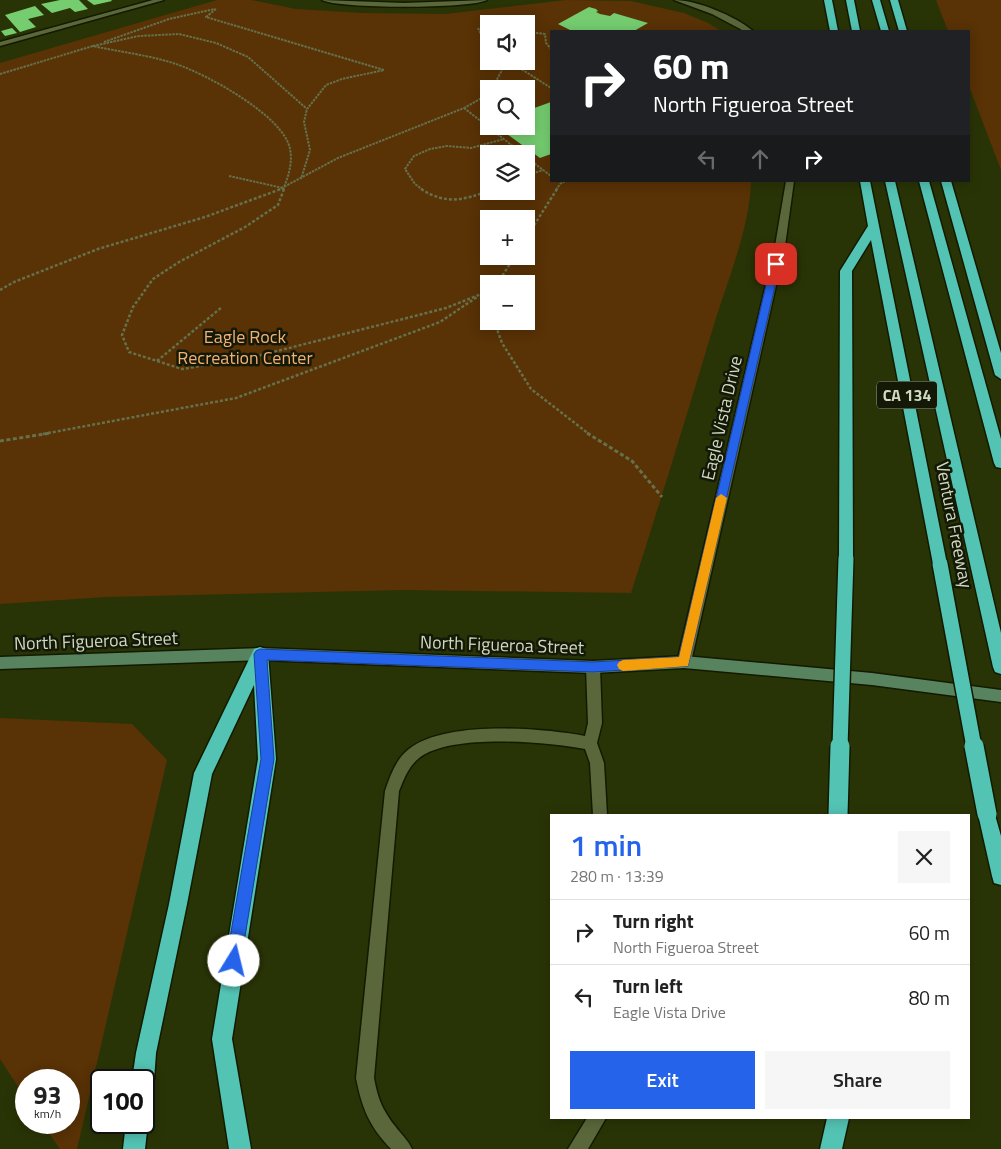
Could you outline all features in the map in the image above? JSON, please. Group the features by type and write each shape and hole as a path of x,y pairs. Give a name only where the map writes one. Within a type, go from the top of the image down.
{"highway":[{"path":"828,0 834,30"},
{"path":"850,0 856,30"},
{"path":"876,0 884,30"},
{"path":"894,0 902,30"},
{"name":"Ventura Freeway","path":"865,182 987,814 1001,876"},
{"path":"890,182 1001,668"},
{"path":"924,182 1001,463"},
{"path":"946,182 1001,375"},
{"path":"838,814 846,558 846,271 874,226"},
{"path":"981,304 1001,353"},
{"path":"144,1069 203,773 260,654"},
{"path":"240,1149 222,1039 267,759 260,654"},
{"path":"831,1149 838,1119"},
{"path":"134,1149 136,1134"}],"main road":[{"name":"North Figueroa Street","path":"0,663 260,654 593,667 684,662 872,679 1001,696"}],"street":[{"path":"0,44 161,0"},
{"path":"325,0 348,3 430,4 484,0"},
{"path":"677,0 710,11 747,30"},
{"name":"Eagle Vista Drive","path":"684,662 780,246 790,182"},
{"path":"593,667 595,723 590,743 597,763 600,814"},
{"path":"403,1149 389,1134 371,1106 365,1078 392,791 401,766 418,751 437,742 459,738 544,737 590,743"},
{"path":"577,1149 596,1119"}],"path":[{"path":"0,74 93,46 168,19 216,9 206,18 384,70 342,79 326,85 307,109 304,122 310,150 301,180"},
{"path":"478,28 480,32"},
{"path":"535,33 545,34 546,43 550,48"},
{"path":"93,46 139,36 179,34 216,43 248,57 307,109"},
{"path":"93,46 176,64 220,84 261,111 281,132 290,148 290,171 278,205 245,227 179,262 153,279 133,307 122,335 129,352 182,369 246,359 446,308 480,294"},
{"path":"523,70 550,87"},
{"path":"0,290 14,282 98,249 205,216 284,188 338,158 464,108 480,99"},
{"path":"464,108 512,145"},
{"path":"482,145 504,139"},
{"path":"480,146 471,148 447,146 430,149 414,156 405,169 408,177 422,192 449,200 466,199 480,194"},
{"path":"535,164 550,175"},
{"path":"535,173 543,170"},
{"path":"228,176 284,188"},
{"path":"535,224 560,184 563,182"},
{"path":"0,441 115,422 236,398 440,322 480,295"},
{"path":"157,361 222,307"},
{"path":"497,330 502,343 531,389 590,436 632,461 662,497"}],"green space":[{"name":"Eagle Rock Recreation Center","path":"217,0 251,0 296,9 362,13 446,14 566,0 631,1 684,13 719,30 550,30 550,182 751,182 747,216 738,251 631,593 404,590 106,597 0,604 0,63"},
{"path":"936,0 1001,0 1001,170 970,89 970,30 948,30"},
{"path":"0,718 132,724 167,760 96,1069 90,1069 90,1093 77,1149 60,1149 50,1134 80,1134 80,1069 15,1069 15,1082 0,1059"}],"building":[{"path":"60,0 79,0 88,9 75,12 70,8 52,13 41,4"},
{"path":"87,0 111,0 112,1 94,5"},
{"path":"35,6 44,15 28,19 36,27 20,32 5,15"},
{"path":"589,7 596,9 598,11 596,12 600,14 610,16 614,13 648,23 636,30 570,30 558,24"},
{"path":"12,28 17,33 5,36 1,31"},
{"path":"550,102 550,154 540,158 535,154 535,145 522,145 508,135 535,135 535,108"}],"slow traffic":[{"path":"623,665 684,662 721,498"}],"route":[{"path":"234,961 267,759 260,654 593,667 684,662 776,264"}]}
